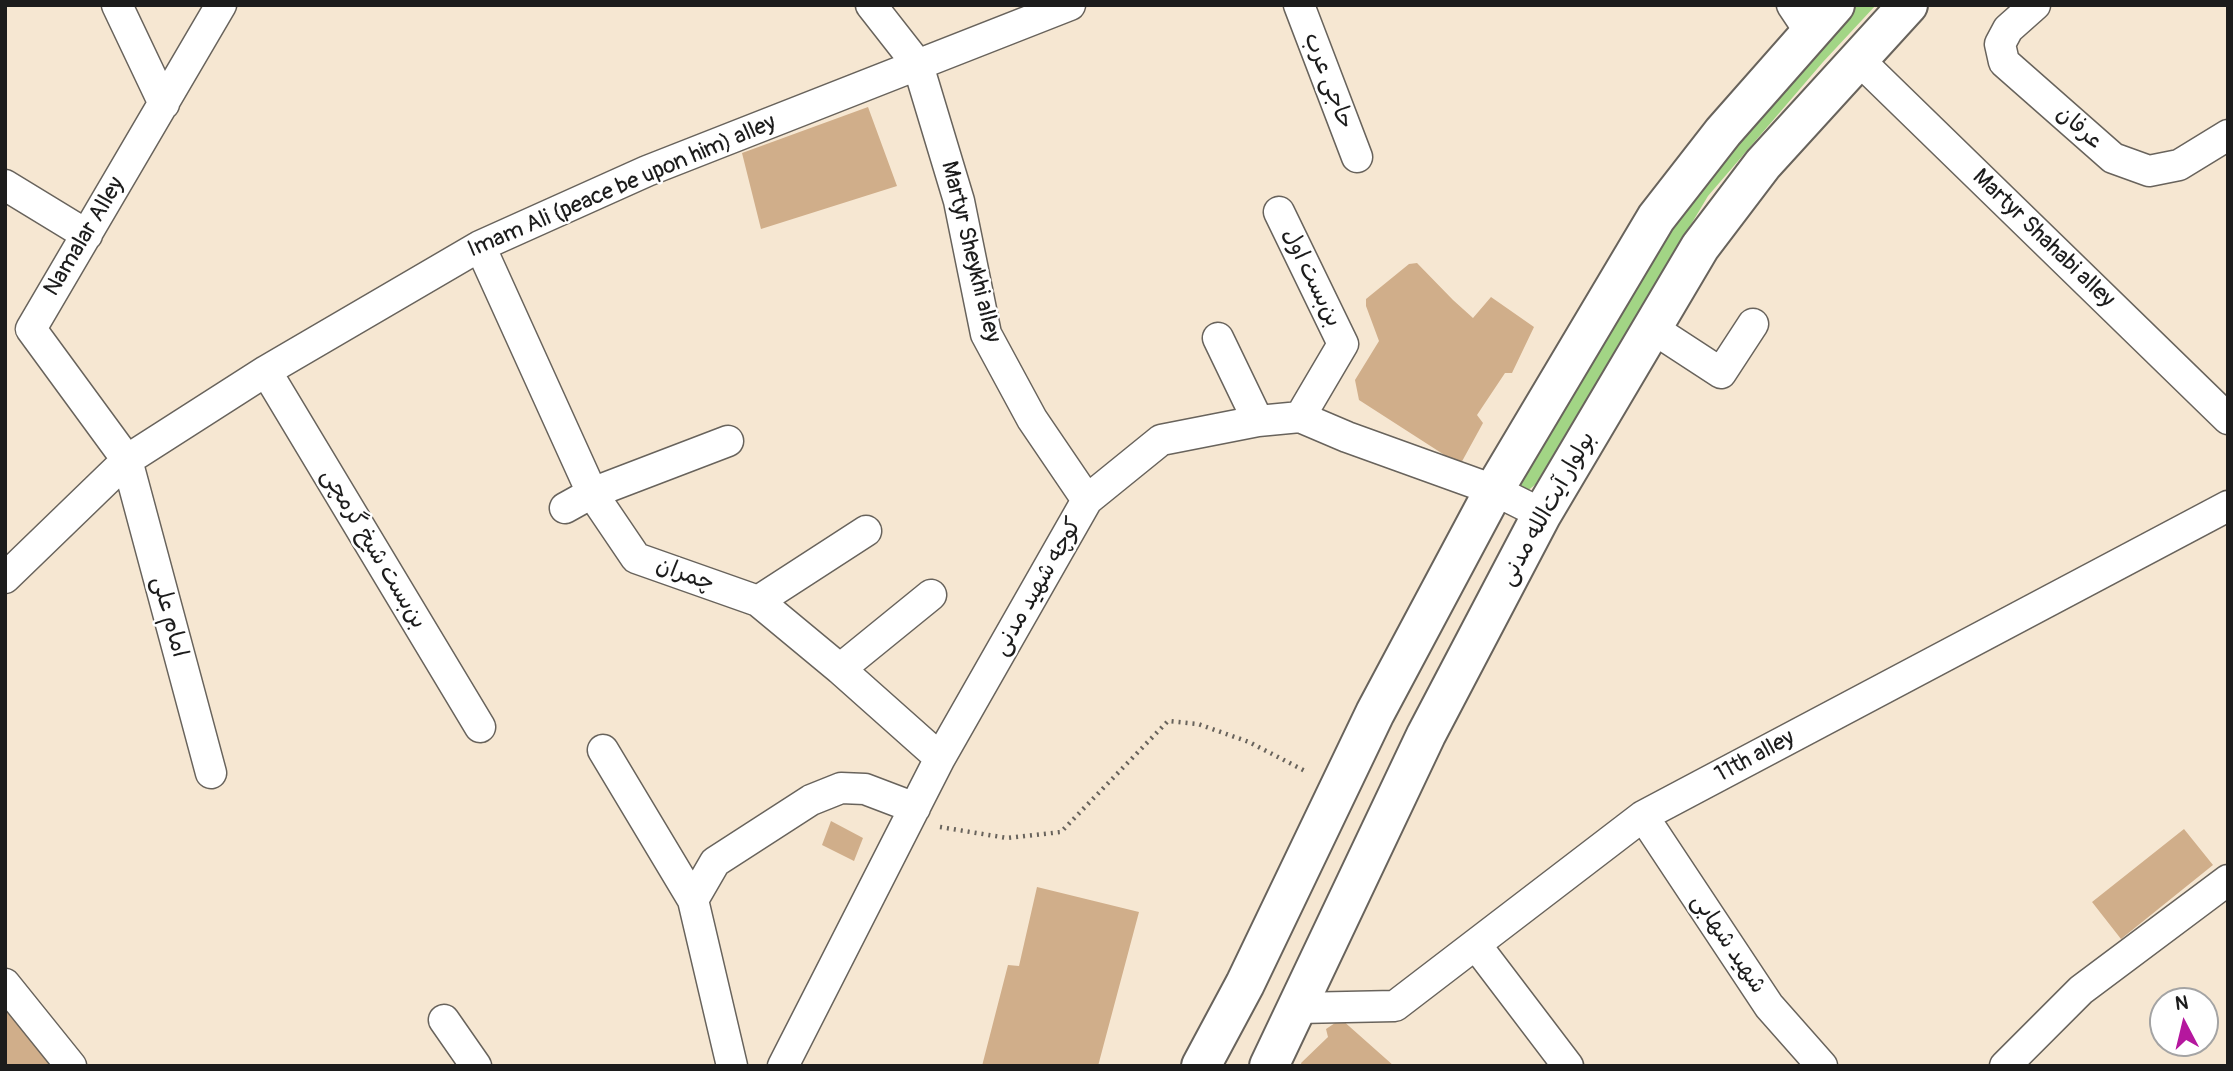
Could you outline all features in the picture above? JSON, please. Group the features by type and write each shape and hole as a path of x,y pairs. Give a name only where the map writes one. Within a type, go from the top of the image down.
{"main road":[{"name":"بولوار آیت‌الله مدنی","path":"1269,1066 1426,735 1542,514 1700,247 1763,164 1908,5"},
{"path":"1201,1066 1245,985 1375,713 1494,490 1656,218 1813,14"}],"street":[{"path":"117,5 164,104"},
{"name":"Namalar Alley","path":"127,460 31,329 221,5"},
{"path":"870,5 918,65"},
{"name":"Imam Ali (peace be upon him) alley","path":"5,578 127,460 266,371 480,246 647,171 1070,5"},
{"name":"حاجی عرب","path":"1298,5 1357,157"},
{"name":"عرفان","path":"2035,5 2008,29 2000,44 2004,62 2113,158 2149,171 2179,165 2228,135"},
{"name":"Martyr Shahabi alley","path":"1857,58 2228,419"},
{"name":"Martyr Sheykhi alley","path":"918,65 959,201 986,334 1031,419 1087,500"},
{"path":"5,185 86,235"},
{"name":"بن‌بست اول","path":"1279,212 1343,344 1300,417"},
{"name":"چمران","path":"480,246 592,493 636,558 758,601 940,758"},
{"path":"1652,328 1721,373 1753,324"},
{"path":"1219,338 1258,421"},
{"name":"بن‌بست شیخ گرمچی","path":"266,371 480,727"},
{"name":"کوچه شهید مدنی","path":"783,1066 940,758 1087,500 1161,439 1258,421 1300,417 1347,438 1494,490 1542,514"},
{"path":"565,508 592,493 728,441"},
{"name":"امام علی","path":"127,460 211,773"},
{"name":"11th alley","path":"1298,1008 1395,1006 1643,816 2228,506"},
{"path":"758,601 866,531"},
{"path":"840,669 931,595"},
{"path":"603,750 693,900 732,1066"},
{"path":"693,900 715,862 811,800 841,788 865,789 911,815"},
{"name":"شهید شهابی","path":"1643,816 1769,1006 1822,1066"},
{"path":"2005,1066 2081,990 2228,880"},
{"path":"1476,945 1568,1066"},
{"path":"5,984 71,1066"},
{"path":"444,1020 476,1066"}],"path":[{"path":"911,815 1007,838 1061,832 1168,721 1198,724 1249,742 1339,788"}],"green space":[{"path":"1851,5 1876,5 1823,62 1708,196 1536,484 1526,492 1517,488 1694,188"}],"building":[{"path":"868,107 897,186 761,229 742,153"},
{"path":"1417,263 1473,318 1491,297 1534,327 1512,373 1505,373 1477,415 1483,423 1460,465 1359,400 1355,380 1379,341 1366,299 1409,264"},
{"path":"831,821 863,838 854,861 822,845"},
{"path":"2184,829 2213,865 2121,939 2092,902"},
{"path":"1037,887 1139,912 1098,1066 982,1066 1008,965 1019,966"},
{"path":"5,1001 59,1066 5,1066"},
{"path":"1341,1019 1394,1066 1302,1066 1301,1063 1328,1037 1326,1029"}]}
